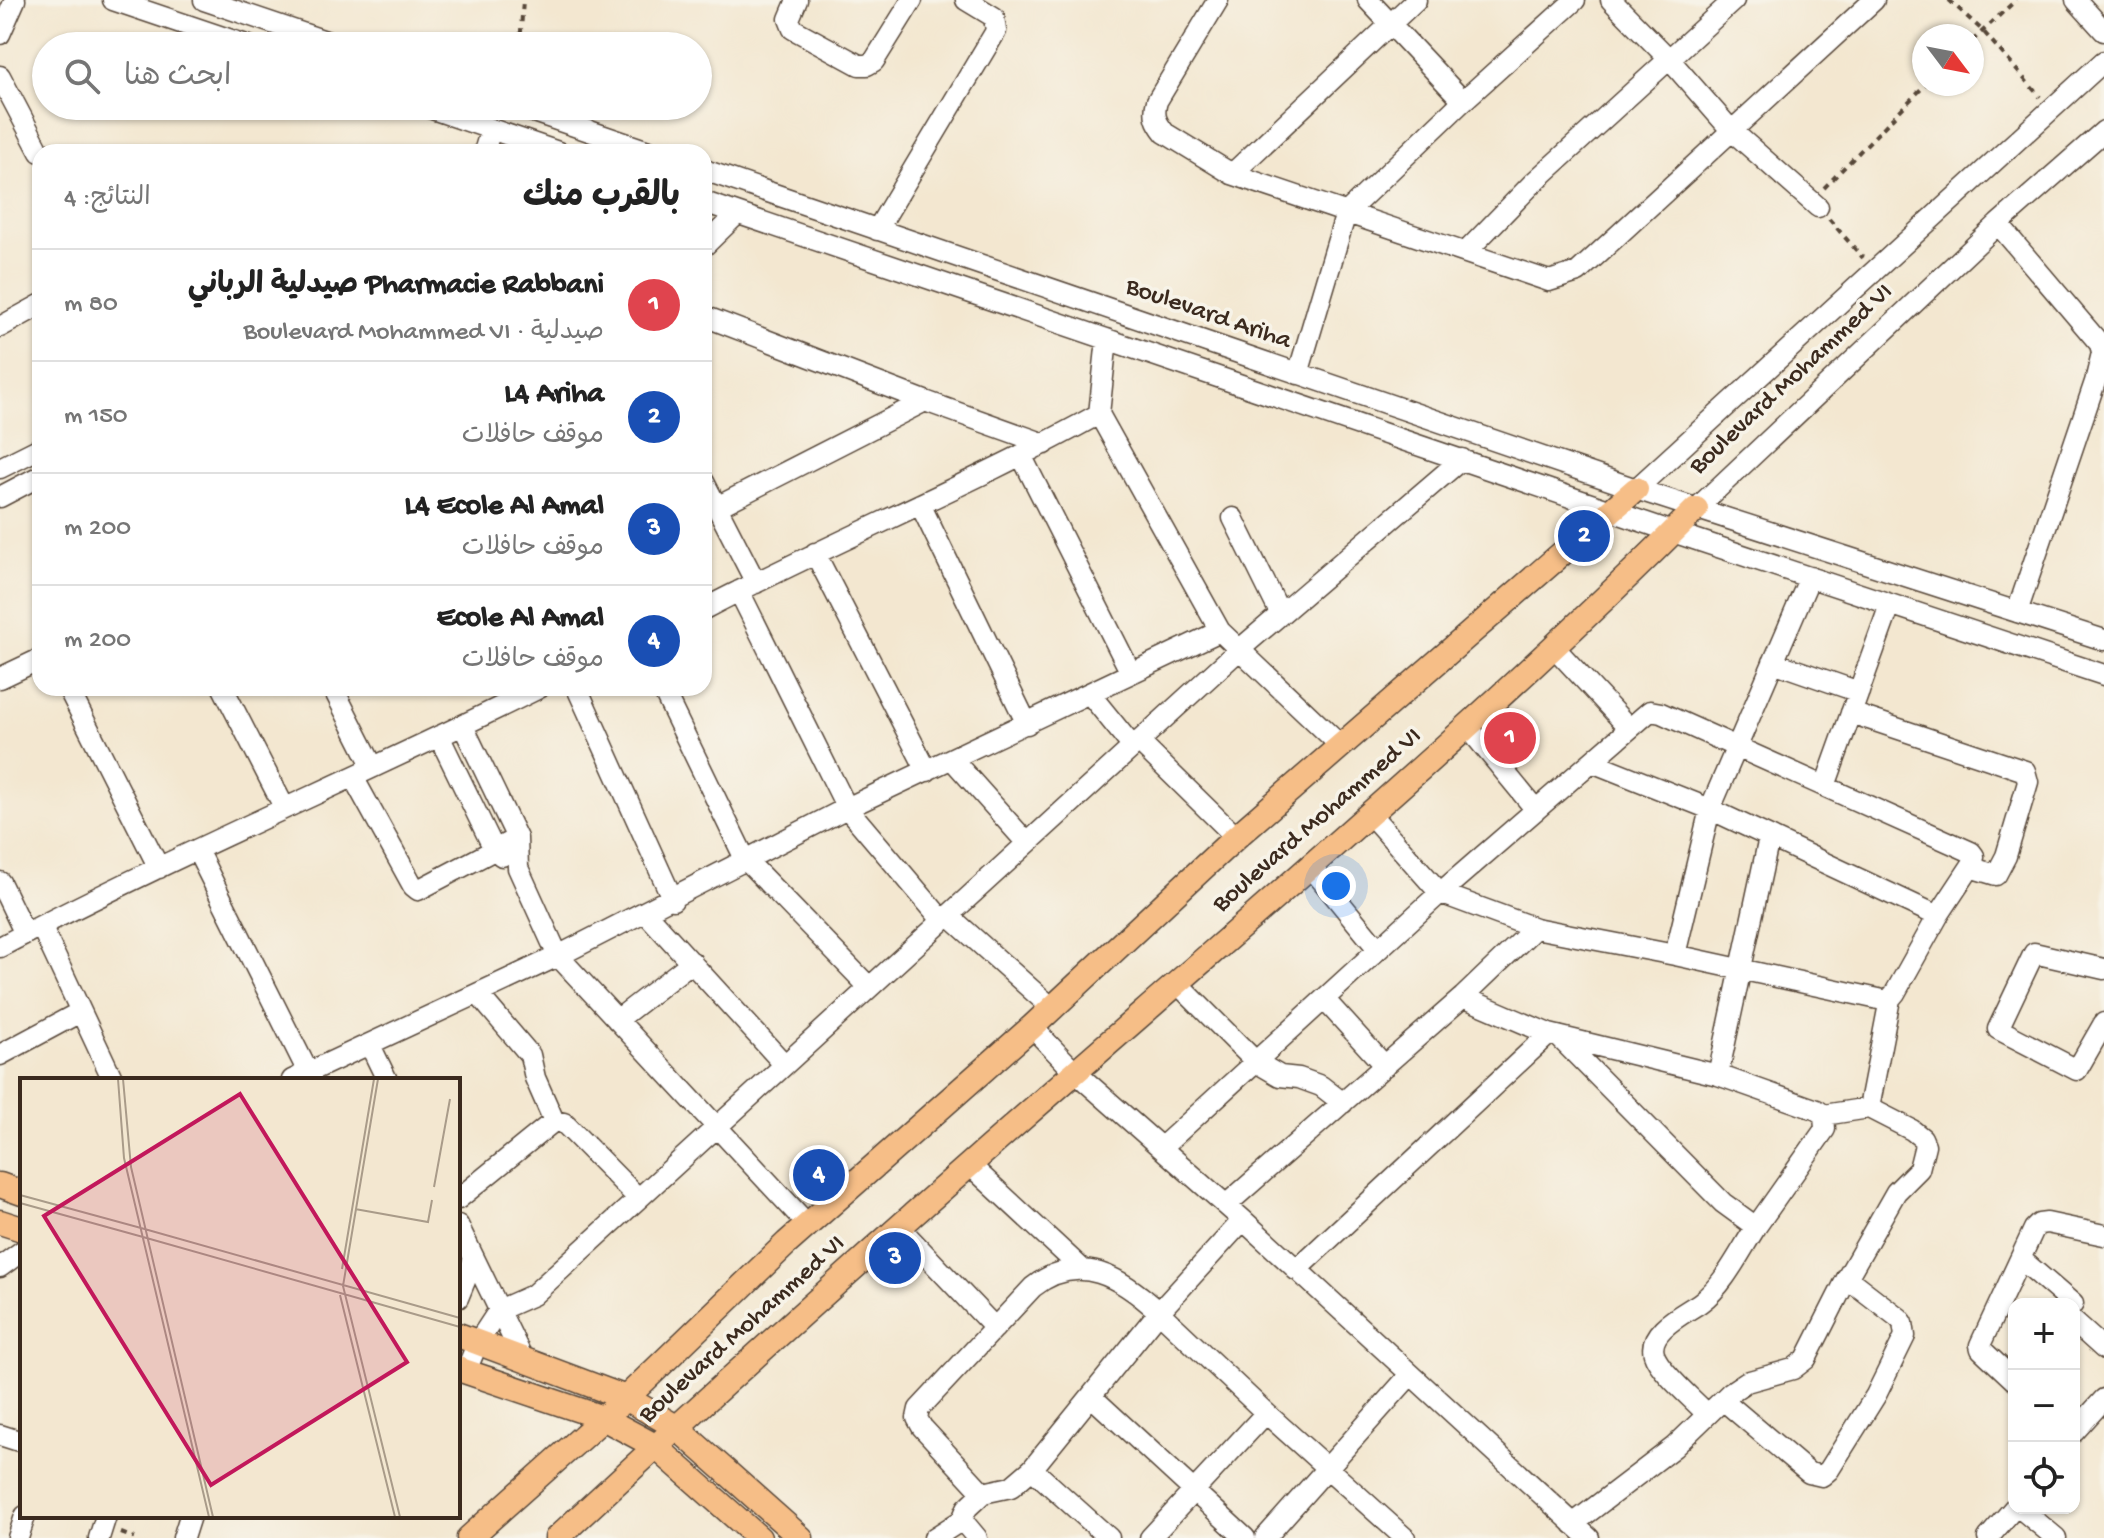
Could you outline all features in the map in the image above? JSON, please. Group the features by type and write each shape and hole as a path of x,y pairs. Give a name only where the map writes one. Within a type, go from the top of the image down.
{"main road":[{"name":"Boulevard Mohammed VI","path":"469,1538 626,1398 808,1225 1032,1027 1236,837 1636,489"},
{"name":"Boulevard Mohammed VI","path":"557,1538 676,1427 970,1165 1370,814 1554,647 1696,509"},
{"path":"0,1185 20,1192"},
{"path":"0,1222 20,1228"},
{"path":"468,1338 626,1398 676,1427 801,1538"},
{"path":"462,1370 603,1418 655,1446 759,1538"}],"street":[{"path":"0,34 15,0"},
{"path":"113,0 208,32"},
{"path":"204,0 299,32"},
{"path":"797,0 789,19 793,29 859,65 874,61 912,0"},
{"path":"877,230 996,31 994,17 966,0"},
{"path":"1218,0 1157,101 1154,111 1157,124 1165,133 1232,174 1549,281 1578,272 1874,0"},
{"path":"1368,0 1463,101"},
{"path":"1232,174 1416,0"},
{"path":"1298,374 1346,213 1575,0"},
{"path":"1611,0 1669,59 1731,130 1818,207"},
{"path":"1466,252 1533,183 1734,0"},
{"path":"2076,0 2104,31"},
{"name":"Boulevard Mohammed VI","path":"1636,489 2051,109 2101,69"},
{"path":"0,76 36,144"},
{"path":"465,120 535,144"},
{"path":"557,120 628,144"},
{"path":"486,144 491,129"},
{"name":"Boulevard Mohammed VI","path":"1696,509 1998,224 2104,131"},
{"name":"Boulevard Ariha","path":"712,173 1636,489 2104,640"},
{"name":"Boulevard Ariha","path":"712,205 1673,532 2104,675"},
{"path":"712,238 737,214"},
{"path":"1998,224 2100,344 2102,353 2099,383 2017,612"},
{"path":"2,323 32,309"},
{"path":"712,319 1045,444"},
{"path":"1107,339 1099,414 1220,631 1342,747"},
{"path":"717,507 925,401"},
{"path":"712,605 1045,444 1099,414"},
{"path":"0,468 32,452"},
{"path":"1021,455 1131,673"},
{"path":"462,1370 468,1338 499,1310 533,1295 1280,613 1462,459"},
{"path":"0,497 32,480"},
{"path":"712,497 747,587 847,808 945,917 1052,1008"},
{"path":"920,504 1027,724"},
{"path":"1233,518 1280,613"},
{"path":"815,553 927,771"},
{"path":"1675,955 1710,809 1810,577"},
{"path":"1825,786 1890,605"},
{"path":"197,850 300,1076 558,956 673,900 745,859 847,808 1220,631"},
{"path":"1554,647 1629,728"},
{"path":"1773,662 1859,692"},
{"path":"0,678 32,663"},
{"path":"1089,693 1135,744 1236,837"},
{"path":"72,696 159,868"},
{"path":"227,696 284,807"},
{"path":"337,696 373,767"},
{"path":"0,947 284,807 523,696"},
{"path":"581,696 673,900"},
{"path":"666,696 745,859 869,987"},
{"path":"1161,1148 1440,893 1650,711 1737,746 1974,856 1973,863 1890,999 1869,1108"},
{"path":"1851,713 2025,771 2028,782 2006,856 1996,875 1976,869 1973,863"},
{"path":"463,726 517,838 518,868 558,956 808,1225"},
{"path":"1467,726 1536,810"},
{"path":"439,736 494,849 518,868"},
{"path":"952,759 1027,843"},
{"path":"1592,762 1710,809 1938,916"},
{"path":"353,777 418,890 517,838"},
{"path":"1370,814 1440,893 1535,928 1890,999"},
{"path":"1718,1075 1769,838"},
{"path":"1310,866 1378,949"},
{"path":"0,882 33,930 80,1012 112,1078"},
{"path":"646,913 784,1064"},
{"path":"1226,1205 1463,997 1535,928"},
{"path":"2104,969 2034,953 1998,1029 2077,1070 2104,1023"},
{"path":"617,1020 692,962"},
{"path":"1177,983 1256,1062 1280,1076 1299,1078 1321,1086 1343,1103"},
{"path":"478,994 530,1055 535,1078 554,1121"},
{"path":"1032,1027 1075,1072 1243,1220 1581,1531 1746,1382 1793,1369 1806,1359 1896,1192 1919,1169 1925,1145 1912,1130 1869,1108 1824,1115 1718,1075 1554,1035 1463,997"},
{"path":"1324,999 1385,1066"},
{"path":"0,1055 80,1012"},
{"path":"1554,1035 1723,1203 1756,1227"},
{"path":"1296,1270 1554,1035"},
{"path":"370,1045 386,1078"},
{"path":"1707,1414 1657,1362 1652,1350 1655,1338 1718,1284 1825,1129 1824,1115"},
{"path":"554,1121 564,1123 638,1198"},
{"path":"460,1197 554,1121"},
{"path":"970,1165 1083,1270"},
{"path":"934,1538 962,1520 967,1508 983,1493 1011,1487 1032,1469 1159,1312 1243,1220"},
{"path":"2008,1374 1980,1345 2034,1229 2039,1224 2047,1223 2104,1235"},
{"path":"900,1228 995,1328"},
{"path":"460,1229 523,1359"},
{"path":"0,1267 20,1252"},
{"path":"460,1293 474,1259"},
{"path":"2019,1266 2048,1298"},
{"path":"2019,1266 2065,1298"},
{"path":"983,1493 922,1427 917,1418 919,1409 1033,1287 1051,1274 1083,1270 1121,1282 1137,1292 1328,1468 1381,1530 1405,1538"},
{"path":"1723,1400 1809,1473 1816,1477 1829,1470 1876,1395 1905,1336 1899,1318 1847,1278"},
{"path":"2080,1309 2104,1330"},
{"path":"2080,1327 2104,1349"},
{"path":"1265,1538 1410,1375"},
{"path":"1092,1397 1245,1538"},
{"path":"2080,1425 2104,1399"},
{"path":"1150,1538 1266,1413"},
{"path":"0,1435 20,1441"},
{"path":"1032,1469 1109,1538"},
{"path":"1988,1538 2011,1514"},
{"path":"2025,1514 2056,1538"},
{"path":"18,1538 24,1518"},
{"path":"99,1538 105,1518"},
{"path":"183,1538 189,1518"},
{"path":"962,1520 977,1538"}],"path":[{"path":"521,32 523,0"},
{"path":"1949,0 1975,24"},
{"path":"1984,30 2016,0"},
{"path":"1984,32 2051,109"},
{"path":"1874,271 1818,207 1825,186 1914,96"}],"place":[{"name":"L4 Ariha","path":"1584,536"},
{"name":"Pharmacie Rabbani صيدلية الرباني","path":"1510,738"},
{"name":"Ecole Al Amal","path":"819,1175"},
{"name":"L4 Ecole Al Amal","path":"895,1258"}]}
